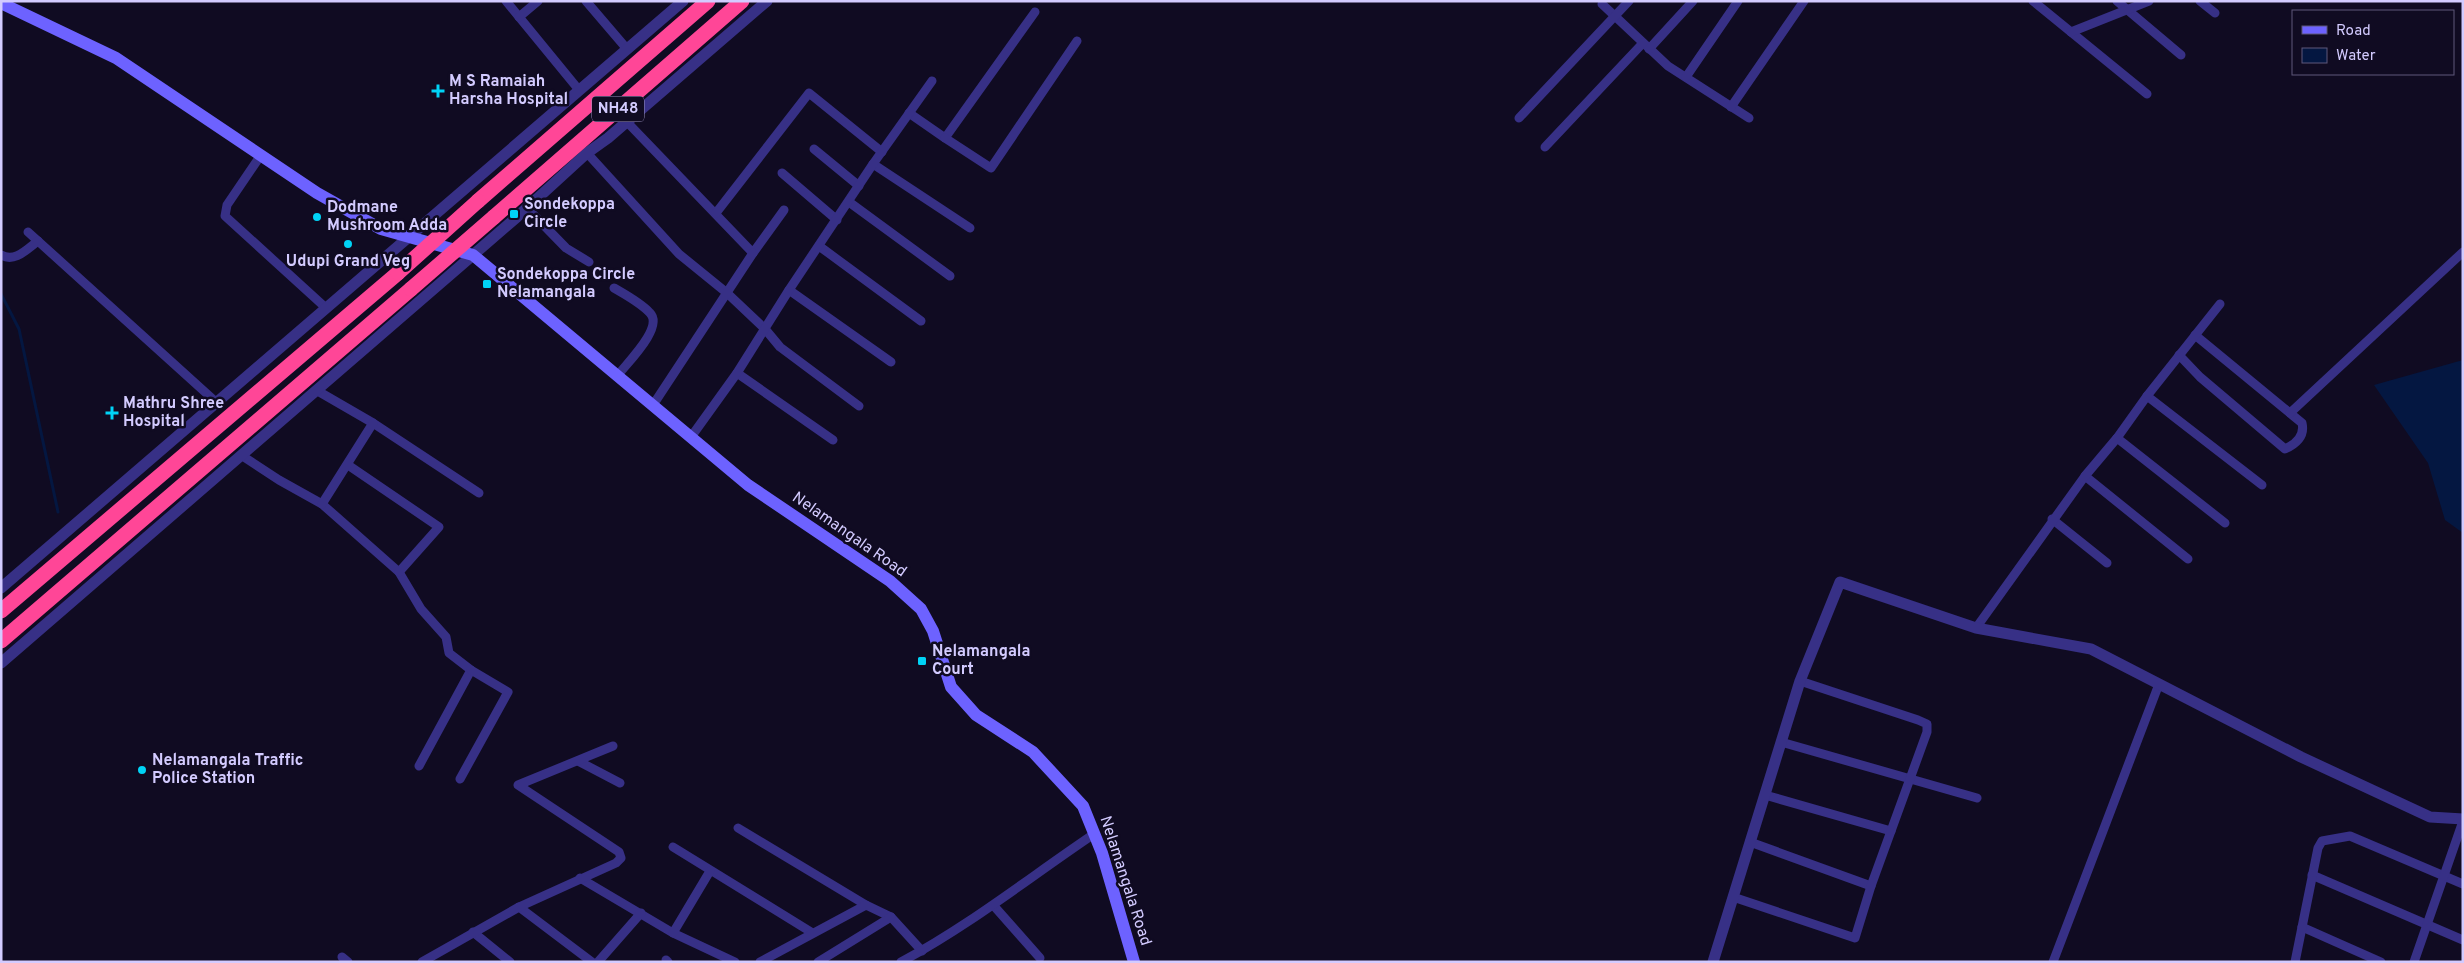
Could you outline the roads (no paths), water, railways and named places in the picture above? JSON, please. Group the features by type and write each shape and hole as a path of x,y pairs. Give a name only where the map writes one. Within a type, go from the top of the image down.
{"highway":[{"name":"NH48","path":"1,611 398,272 708,1"},
{"name":"NH48","path":"1,641 412,289 742,1"}],"main road":[{"path":"1,3 116,58 317,193 381,228 406,237 473,255"},
{"name":"Nelamangala Road","path":"473,255 748,485 890,581 921,609 933,631 951,687 976,715 1033,752 1082,806 1094,834 1127,934 1134,962"}],"street":[{"path":"506,1 579,90"},
{"path":"519,17 538,1"},
{"path":"586,1 627,49"},
{"path":"1,588 406,237 683,1"},
{"path":"1,662 473,255 587,153 608,138 767,1"},
{"path":"1519,118 1629,1"},
{"path":"1545,146 1693,1"},
{"path":"1686,77 1738,1"},
{"path":"1732,107 1804,1"},
{"path":"2033,1 2147,94"},
{"path":"2117,1 2181,56"},
{"path":"2071,32 2150,1"},
{"path":"2200,1 2215,13"},
{"path":"1602,4 1668,66 1749,118"},
{"path":"945,138 1035,12"},
{"path":"909,113 991,168 1077,41"},
{"path":"691,437 737,373 788,290 850,202 873,164 932,81"},
{"path":"716,213 809,93 882,152"},
{"path":"626,121 753,253"},
{"path":"814,148 859,186"},
{"path":"587,153 680,254 765,329 780,347 859,406"},
{"path":"261,155 228,205 225,216 326,308"},
{"path":"873,164 970,228"},
{"path":"782,173 837,220"},
{"path":"850,202 950,276"},
{"path":"527,208 566,248 589,262"},
{"path":"653,405 726,293 784,210"},
{"path":"28,232 216,402"},
{"path":"1,255 7,259 16,257 38,241"},
{"path":"819,246 921,321"},
{"path":"2290,413 2463,252"},
{"path":"614,288 651,313 655,322 652,331 618,375"},
{"path":"788,290 891,362"},
{"path":"1976,628 2052,519 2220,304"},
{"path":"2179,355 2200,377 2285,450 2294,445 2303,430 2302,423 2195,335"},
{"path":"737,373 833,440"},
{"path":"316,390 373,423 479,493"},
{"path":"2147,396 2262,485"},
{"path":"322,504 373,423"},
{"path":"2117,438 2225,523"},
{"path":"241,455 279,480 322,504 399,572 421,609 446,637 449,653 471,670 508,692 460,779"},
{"path":"348,465 439,528 399,572"},
{"path":"2085,476 2188,560"},
{"path":"2052,519 2107,563"},
{"path":"1713,962 1800,680 1840,582 1976,628 2091,649 2301,757 2430,817 2463,820 2414,962"},
{"path":"419,766 471,670"},
{"path":"1733,897 1855,938 1871,886 1927,732 1927,724 1800,680"},
{"path":"2053,962 2159,684"},
{"path":"1781,742 1977,798"},
{"path":"424,961 519,907 616,863 621,858 619,852 518,785 614,746"},
{"path":"578,761 620,783"},
{"path":"1765,794 1891,831"},
{"path":"738,828 866,904 892,917 922,951"},
{"path":"901,962 994,906 1046,866 1094,834"},
{"path":"2295,962 2318,848 2322,842 2332,838 2350,836 2463,884"},
{"path":"1750,842 1871,886"},
{"path":"673,846 710,871 811,932"},
{"path":"673,933 710,871"},
{"path":"2312,875 2463,940"},
{"path":"580,878 673,933 724,960 735,962"},
{"path":"760,962 811,932 866,904"},
{"path":"994,906 1040,958"},
{"path":"519,907 592,962"},
{"path":"598,962 641,913"},
{"path":"818,962 892,917"},
{"path":"2302,927 2381,962"},
{"path":"473,932 510,962"}],"water":[{"path":"2463,360 2463,533 2445,520 2428,463 2374,385"}],"waterway":[{"path":"1,294 19,329 58,512"}],"place":[{"name":"M S Ramaiah Harsha Hospital","path":"438,91"},
{"name":"Sondekoppa Circle","path":"514,214"},
{"name":"Dodmane Mushroom Adda","path":"317,217"},
{"name":"Udupi Grand Veg","path":"348,244"},
{"name":"Sondekoppa Circle Nelamangala","path":"487,284"},
{"name":"Mathru Shree Hospital","path":"112,413"},
{"name":"Nelamangala Court","path":"922,661"},
{"name":"Nelamangala Traffic Police Station","path":"142,770"}]}
